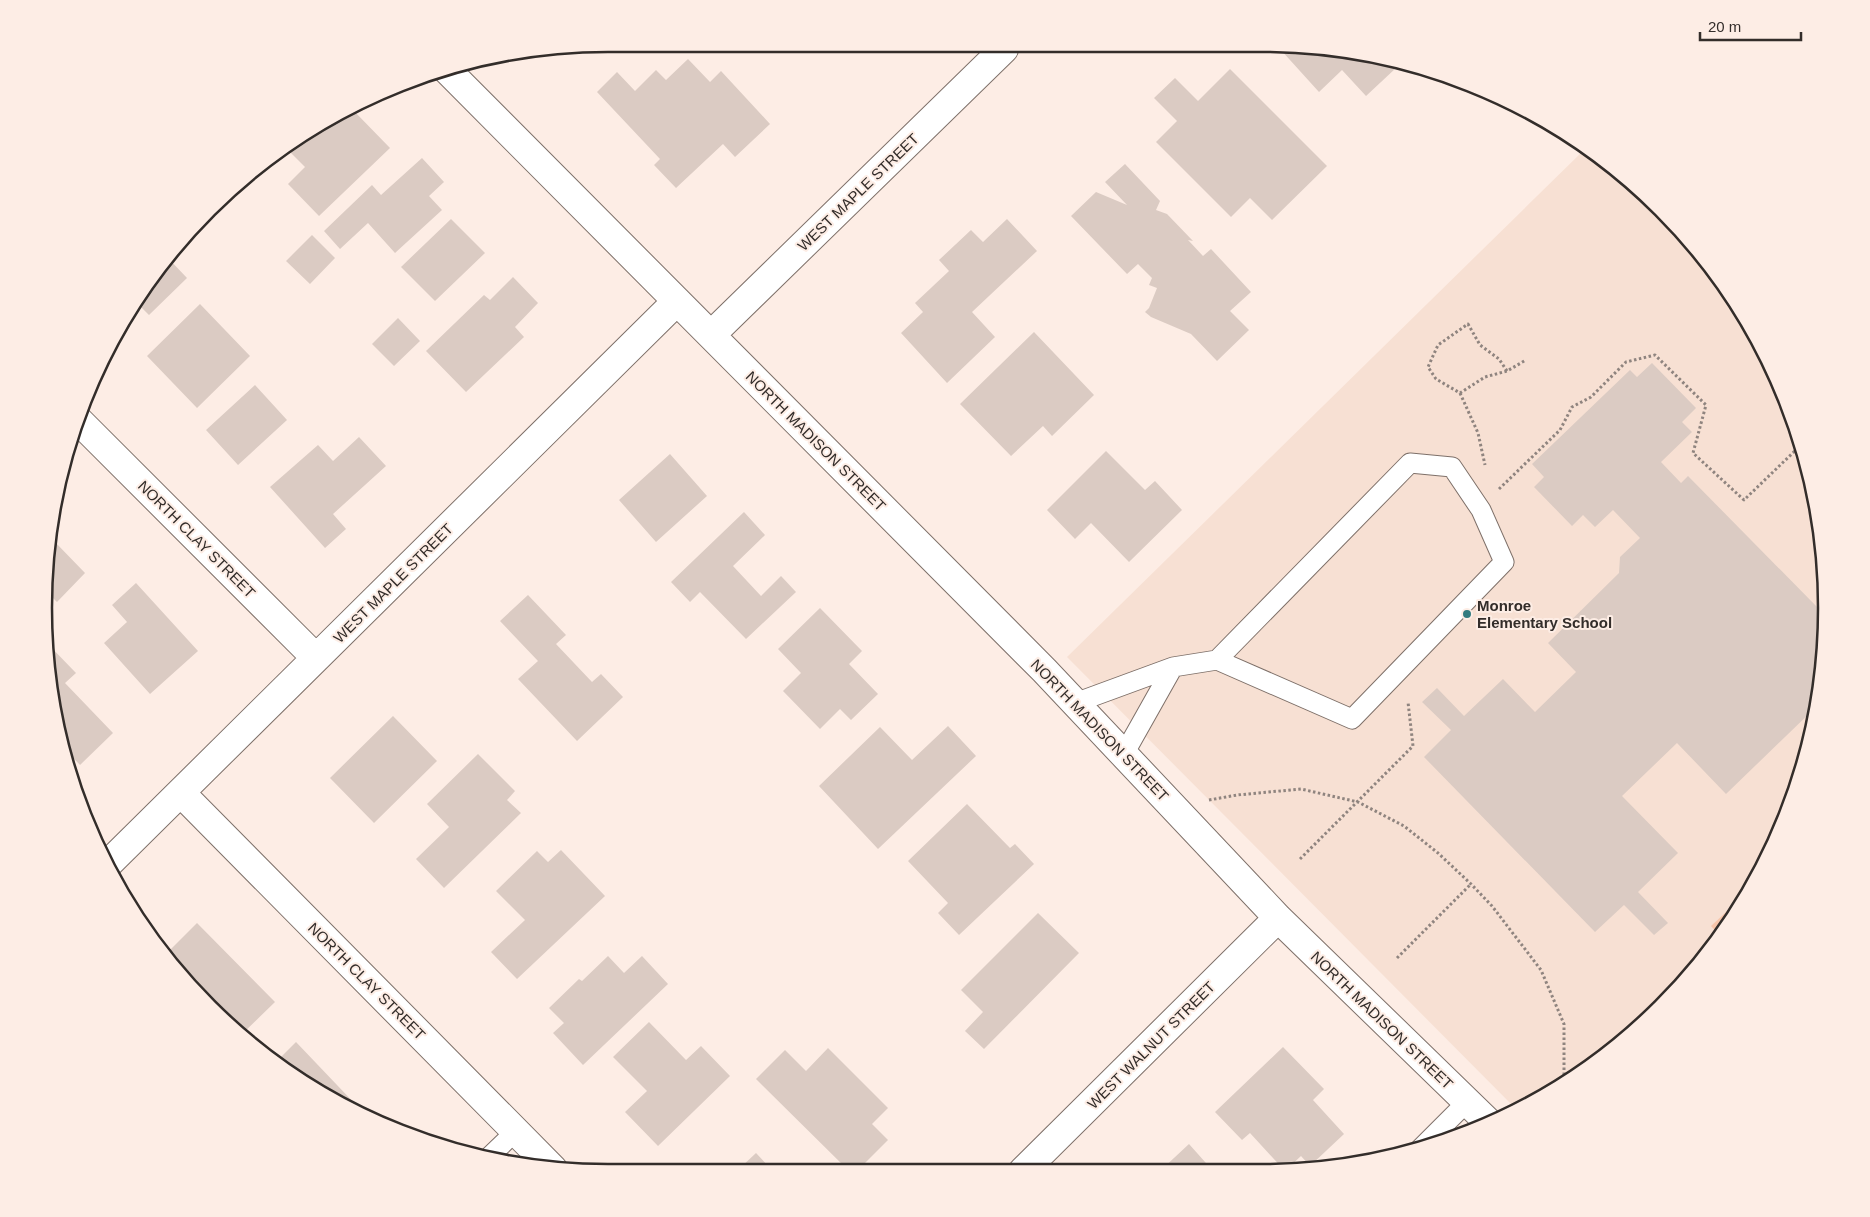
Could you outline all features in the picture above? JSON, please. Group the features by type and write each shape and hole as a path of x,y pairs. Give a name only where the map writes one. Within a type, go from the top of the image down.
{"street":[{"name":"WEST MAPLE STREET","path":"711,335 1001,52"},
{"path":"452,75 677,301"},
{"name":"WEST MAPLE STREET","path":"113,859 677,301"},
{"name":"NORTH MADISON STREET","path":"677,301 1075,703 1278,918 1483,1118"},
{"name":"NORTH CLAY STREET","path":"84,425 316,658"},
{"name":"NORTH CLAY STREET","path":"181,793 546,1161"},
{"name":"WEST WALNUT STREET","path":"1030,1164 1278,918"}],"lane":[{"path":"1075,703 1173,667 1217,660 1352,719 1504,562 1481,510 1452,467 1410,463 1217,660"},
{"path":"1124,754 1173,667"},
{"path":"1431,1138 1466,1103"},
{"path":"494,1153 516,1131"}],"path":[{"path":"1485,467 1478,433 1460,393 1436,379 1428,367 1438,346 1468,324 1480,345 1499,359 1507,371"},
{"path":"1500,489 1560,430 1572,407 1591,397 1626,362 1655,355 1706,405 1693,453 1744,500 1795,451"},
{"path":"1460,393 1485,377 1507,371 1526,360"},
{"path":"1300,859 1413,746 1407,695"},
{"path":"1174,808 1237,795 1301,789 1358,802 1404,826 1438,853 1492,906 1541,970 1564,1024 1564,1075"},
{"path":"1397,958 1471,884"}],"shaded area":[{"name":"Monroe Elementary School","path":"1581,153 1628,190 1655,215 1703,270 1743,331 1760,363 1788,430 1799,465 1813,536 1818,608 1816,645 1813,681 1799,752 1775,821 1743,886 1724,917 1703,947 1655,1002 1600,1050 1540,1090 1512,1105 1067,657"},
{"path":"1728,910 1715,930 1711,926"}],"building":[{"path":"1284,53 1334,57 1395,69 1366,96 1342,70 1319,92"},
{"path":"688,59 710,82 721,71 770,124 735,157 723,144 676,188 654,165 660,159 597,92 617,72 635,91 656,70 666,80"},
{"path":"1230,69 1327,166 1272,220 1250,198 1231,217 1156,142 1177,121 1154,98 1175,78 1198,101"},
{"path":"356,113 390,148 319,216 288,184 305,167 291,153 330,127"},
{"path":"422,158 444,182 429,196 442,210 395,253 368,223 340,249 324,231 372,185 381,195"},
{"path":"1125,164 1160,201 1156,210 1167,214 1193,241 1188,240 1203,256 1211,249 1251,292 1230,311 1249,330 1217,361 1191,334 1151,317 1145,312 1149,308 1157,288 1149,285 1152,278 1138,264 1127,274 1071,216 1096,192 1127,205 1105,182"},
{"path":"451,219 485,253 435,301 401,267"},
{"path":"1007,219 1037,251 972,312 995,337 947,383 901,333 923,312 915,303 949,271 939,260 971,230 983,242"},
{"path":"312,235 335,258 310,284 286,261"},
{"path":"173,263 187,278 149,315 141,307"},
{"path":"513,277 538,303 515,327 524,337 466,392 426,351 484,295 490,300"},
{"path":"200,304 250,356 197,408 147,356"},
{"path":"398,318 420,341 394,366 372,344"},
{"path":"1034,332 1094,395 1052,436 1043,426 1011,456 960,404"},
{"path":"1652,363 1696,408 1682,422 1692,432 1661,462 1681,483 1688,476 1818,608 1813,681 1807,715 1726,794 1677,743 1622,796 1678,853 1638,892 1668,923 1654,935 1624,905 1595,932 1424,757 1451,730 1422,702 1437,688 1464,716 1503,679 1535,712 1576,672 1548,643 1619,573 1620,557 1640,538 1613,510 1595,527 1583,515 1572,526 1534,487 1544,477 1532,464 1630,370 1637,377"},
{"path":"255,385 287,420 238,465 206,430"},
{"path":"359,437 386,466 333,514 346,529 325,548 270,487 318,445 333,461"},
{"path":"1106,451 1145,490 1155,481 1182,510 1129,562 1091,523 1075,539 1047,510"},
{"path":"670,454 707,496 656,542 619,500"},
{"path":"744,512 765,535 733,566 761,596 781,576 796,592 746,639 700,592 690,602 671,582"},
{"path":"56,543 85,573 57,602 53,598"},
{"path":"136,583 198,651 150,694 104,643 127,622 112,605"},
{"path":"528,595 566,635 556,644 592,682 601,674 623,697 577,741 518,679 538,661 500,621"},
{"path":"820,608 862,651 849,664 878,694 851,720 840,709 820,729 783,691 801,673 778,649"},
{"path":"54,651 76,673 65,683 113,733 80,765 73,757 63,717"},
{"path":"393,716 437,761 374,823 330,778"},
{"path":"948,726 976,756 878,849 819,786 880,727 912,760"},
{"path":"478,754 515,791 507,800 521,813 444,888 416,859 449,827 427,804"},
{"path":"967,804 1010,848 1015,844 1034,864 959,935 938,913 948,903 908,861"},
{"path":"561,850 605,896 517,979 491,952 525,920 496,891 537,851 548,862"},
{"path":"1038,913 1079,953 984,1049 965,1031 983,1012 961,990"},
{"path":"197,923 275,1002 246,1030 215,1002 170,950"},
{"path":"608,956 624,973 642,956 668,984 583,1065 553,1033 564,1023 549,1008 579,979 582,981"},
{"path":"649,1022 686,1060 701,1046 730,1076 658,1146 625,1112 647,1091 613,1057"},
{"path":"296,1042 353,1102 330,1090 281,1057"},
{"path":"1283,1047 1324,1089 1313,1100 1344,1134 1315,1162 1307,1162 1301,1156 1293,1163 1278,1164 1250,1133 1242,1140 1215,1112"},
{"path":"828,1048 888,1108 872,1124 888,1140 864,1164 842,1164 756,1079 785,1050 806,1071"},
{"path":"1189,1144 1207,1164 1168,1164"},
{"path":"756,1153 766,1164 744,1164"}],"place":[{"name":"Monroe Elementary School","path":"1467,614"}]}
